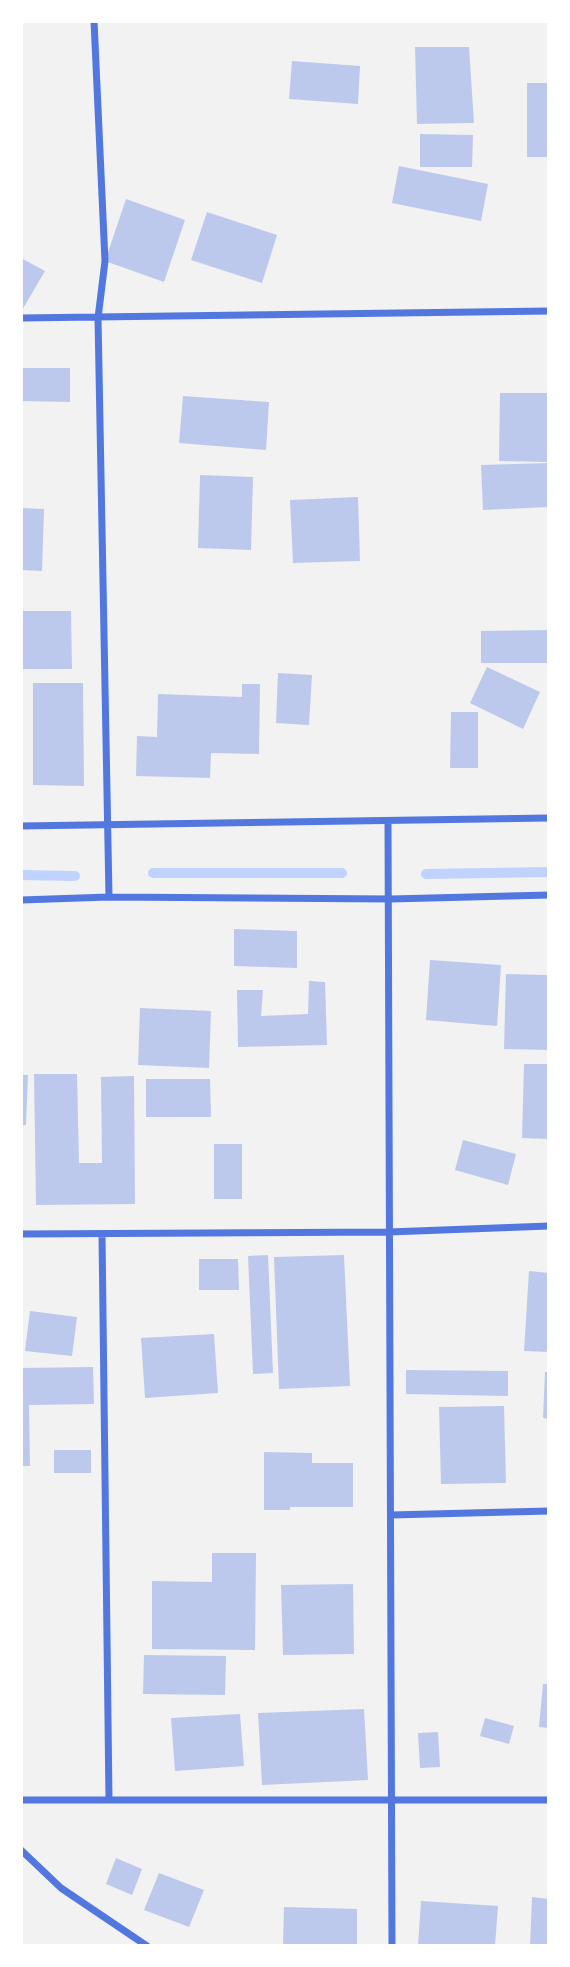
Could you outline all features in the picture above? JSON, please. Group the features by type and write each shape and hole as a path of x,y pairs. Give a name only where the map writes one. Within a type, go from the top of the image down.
{"street":[{"path":"95,21 105,261 98,318 109,897"},
{"path":"21,317 549,311"},
{"path":"21,826 388,823 549,818"},
{"path":"388,823 391,899 389,1232 392,1946"},
{"path":"21,900 109,897 391,899 549,895"},
{"path":"21,1234 389,1232 549,1226"},
{"path":"102,1234 109,1800"},
{"path":"391,1515 549,1511"},
{"path":"21,1800 549,1800"},
{"path":"21,1850 61,1888 147,1946"}],"building":[{"path":"415,47 469,47 474,123 417,124"},
{"path":"292,61 360,66 358,104 289,99"},
{"path":"527,83 549,83 549,157 527,157"},
{"path":"420,134 473,135 472,167 420,167"},
{"path":"399,166 488,184 481,221 392,203"},
{"path":"126,199 185,220 164,282 105,261"},
{"path":"207,212 277,235 262,283 191,260"},
{"path":"21,258 45,271 21,312"},
{"path":"21,368 70,368 70,402 21,401"},
{"path":"500,393 549,393 549,462 499,461"},
{"path":"183,396 269,402 266,450 179,443"},
{"path":"549,463 549,507 483,510 481,465"},
{"path":"200,475 253,477 251,550 198,548"},
{"path":"358,497 360,561 293,563 290,500"},
{"path":"21,508 44,509 42,571 21,570"},
{"path":"21,611 71,611 72,669 21,669"},
{"path":"549,630 549,663 481,663 481,631"},
{"path":"487,667 540,692 523,729 470,703"},
{"path":"278,673 312,675 309,725 276,723"},
{"path":"33,683 83,683 84,786 33,785"},
{"path":"242,684 260,684 259,754 211,753 210,778 136,776 137,736 157,737 158,694 242,697"},
{"path":"451,712 478,712 478,768 450,768"},
{"path":"234,929 297,931 297,968 234,966"},
{"path":"430,960 501,965 497,1026 426,1020"},
{"path":"506,974 549,975 549,1050 504,1049"},
{"path":"309,981 325,982 327,1045 238,1047 237,990 263,990 261,1016 308,1014"},
{"path":"140,1008 211,1011 209,1068 138,1065"},
{"path":"524,1064 549,1064 549,1139 522,1138"},
{"path":"34,1074 77,1074 79,1163 102,1163 101,1077 134,1076 135,1204 36,1205"},
{"path":"21,1075 28,1075 26,1125 21,1125"},
{"path":"146,1079 210,1079 211,1117 146,1117"},
{"path":"463,1140 516,1154 508,1185 455,1170"},
{"path":"214,1144 242,1144 242,1199 214,1199"},
{"path":"268,1255 273,1373 253,1374 248,1256"},
{"path":"344,1255 350,1386 279,1389 274,1257"},
{"path":"199,1259 238,1259 239,1290 199,1290"},
{"path":"529,1271 549,1273 549,1352 524,1351"},
{"path":"30,1311 77,1317 72,1356 25,1351"},
{"path":"214,1334 218,1393 145,1398 141,1338"},
{"path":"93,1367 94,1404 29,1405 30,1466 21,1466 21,1368"},
{"path":"406,1370 508,1371 508,1396 406,1394"},
{"path":"545,1372 549,1372 549,1419 543,1418"},
{"path":"504,1406 506,1483 441,1484 439,1407"},
{"path":"54,1450 91,1450 91,1473 54,1473"},
{"path":"264,1452 312,1453 312,1463 353,1463 353,1507 290,1507 290,1510 264,1510"},
{"path":"212,1553 256,1553 255,1650 152,1649 152,1581 212,1582"},
{"path":"353,1584 354,1654 283,1655 281,1585"},
{"path":"144,1655 226,1656 225,1695 143,1694"},
{"path":"543,1684 549,1684 549,1728 539,1727"},
{"path":"364,1709 368,1780 262,1785 258,1713"},
{"path":"240,1714 244,1766 175,1771 171,1718"},
{"path":"485,1718 514,1726 509,1744 480,1736"},
{"path":"438,1732 440,1767 420,1768 418,1733"},
{"path":"116,1858 142,1869 132,1895 106,1884"},
{"path":"159,1873 204,1890 189,1927 144,1910"},
{"path":"532,1897 549,1899 549,1946 530,1946"},
{"path":"421,1901 498,1906 495,1946 418,1946"},
{"path":"284,1907 357,1909 357,1946 283,1946"}],"waterway":[{"path":"426,874 549,872"},
{"path":"153,873 342,873"},
{"path":"21,875 75,876"}]}
